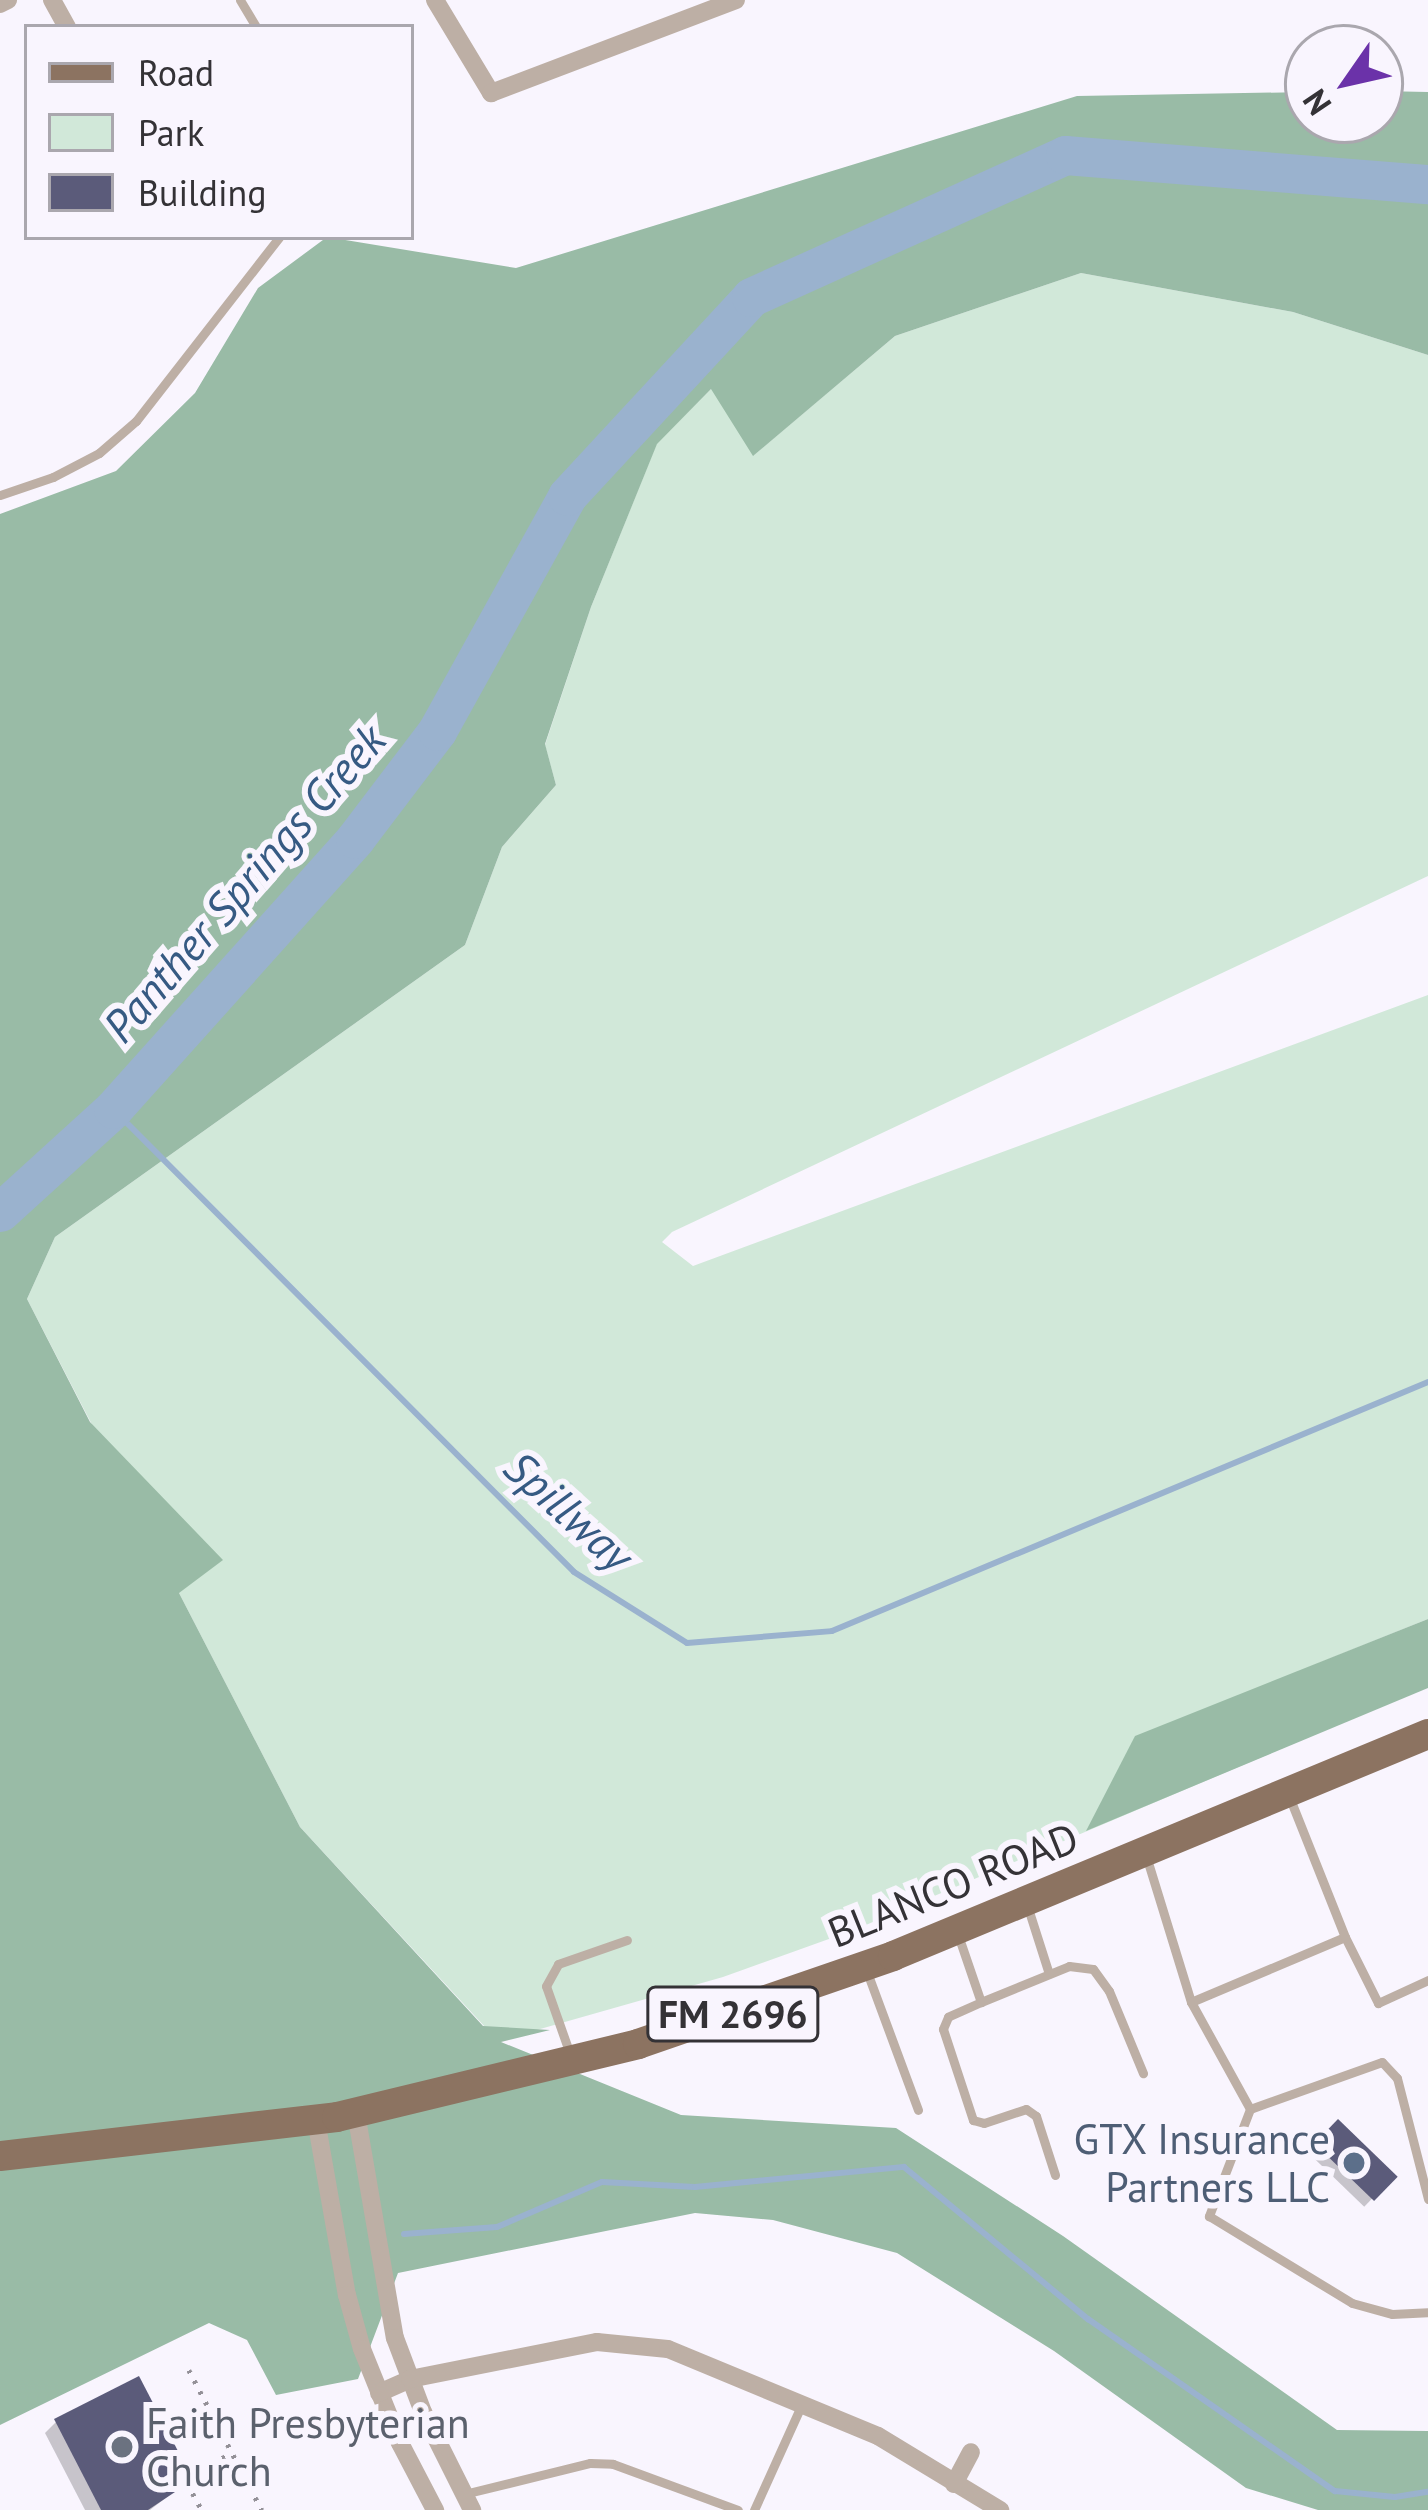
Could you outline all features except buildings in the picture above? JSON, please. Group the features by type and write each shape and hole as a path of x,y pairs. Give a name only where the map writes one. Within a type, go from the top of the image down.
{"main road":[{"name":"BLANCO ROAD","path":"0,2156 316,2120 573,2062 865,1967 1428,1734"}],"street":[{"path":"0,4 8,0"},
{"path":"435,0 490,93 736,0"},
{"path":"356,2113 374,2241 395,2338 468,2502"},
{"path":"316,2120 347,2295 379,2393 435,2510"},
{"path":"379,2393 410,2379 597,2342 668,2349 878,2436 1000,2510"},
{"path":"954,2484 971,2452"}],"lane":[{"path":"0,495 53,477 99,453 136,421 277,240"},
{"path":"1288,1792 1345,1937 1378,2003 1428,1981"},
{"path":"1144,1852 1191,2002 1250,2109"},
{"path":"1026,1901 1049,1974"},
{"path":"956,1930 981,2002"},
{"path":"1191,2002 1345,1937"},
{"path":"573,2062 546,1986 558,1964 627,1940"},
{"path":"1055,2175 1036,2116 1026,2109 985,2123 974,2120 943,2029 948,2018 1069,1966 1093,1969 1109,1991 1143,2072"},
{"path":"865,1967 918,2110"},
{"path":"1428,2199 1397,2078 1382,2062 1250,2109 1209,2216 1352,2303 1392,2314 1428,2312"},
{"path":"754,2510 803,2402"},
{"path":"468,2502 590,2463 613,2464 738,2510"}],"path":[{"path":"189,2370 262,2510"},
{"path":"190,2474 232,2452"},
{"path":"188,2483 202,2510"}],"green space":[{"path":"1284,92 1284,144 1404,144 1404,92 1428,92 1428,355 1293,312 1081,273 895,336 753,456 711,389 657,444 591,607 545,744 556,785 502,847 465,945 55,1237 27,1299 90,1422 223,1560 179,1593 300,1827 483,2026 550,2030 501,2042 681,2115 896,2128 1063,2236 1337,2430 1428,2431 1428,2510 1318,2510 1246,2488 1054,2351 897,2253 773,2220 695,2213 398,2273 358,2379 276,2395 247,2340 209,2323 0,2425 0,514 116,471 195,393 258,288 323,240 516,268 1077,96"},
{"path":"1081,273 1293,312 1428,355 1428,876 672,1232 662,1242 693,1266 1428,995 1428,1619 1309,1667 1335,1726 854,1930 723,1977 498,2041 300,1827 27,1299 55,1237 465,945 502,847 556,785 545,745 591,607 657,443 712,388 754,455 895,336"},
{"path":"1428,1619 1428,1688 1086,1831 1135,1736"}],"waterway":[{"name":"Panther Springs Creek","path":"0,1212 113,1109 355,839 437,731 567,496 751,297 1065,155 1428,184"},
{"name":"Spillway","path":"113,1109 574,1572 687,1643 832,1631 1428,1382"},
{"path":"404,2234 497,2227 602,2182 695,2187 904,2167 1088,2319 1335,2491 1395,2497 1428,2492"}],"place":[{"name":"GTX Insurance Partners LLC","path":"1354,2163"},
{"name":"Faith Presbyterian Church","path":"122,2447"}]}
